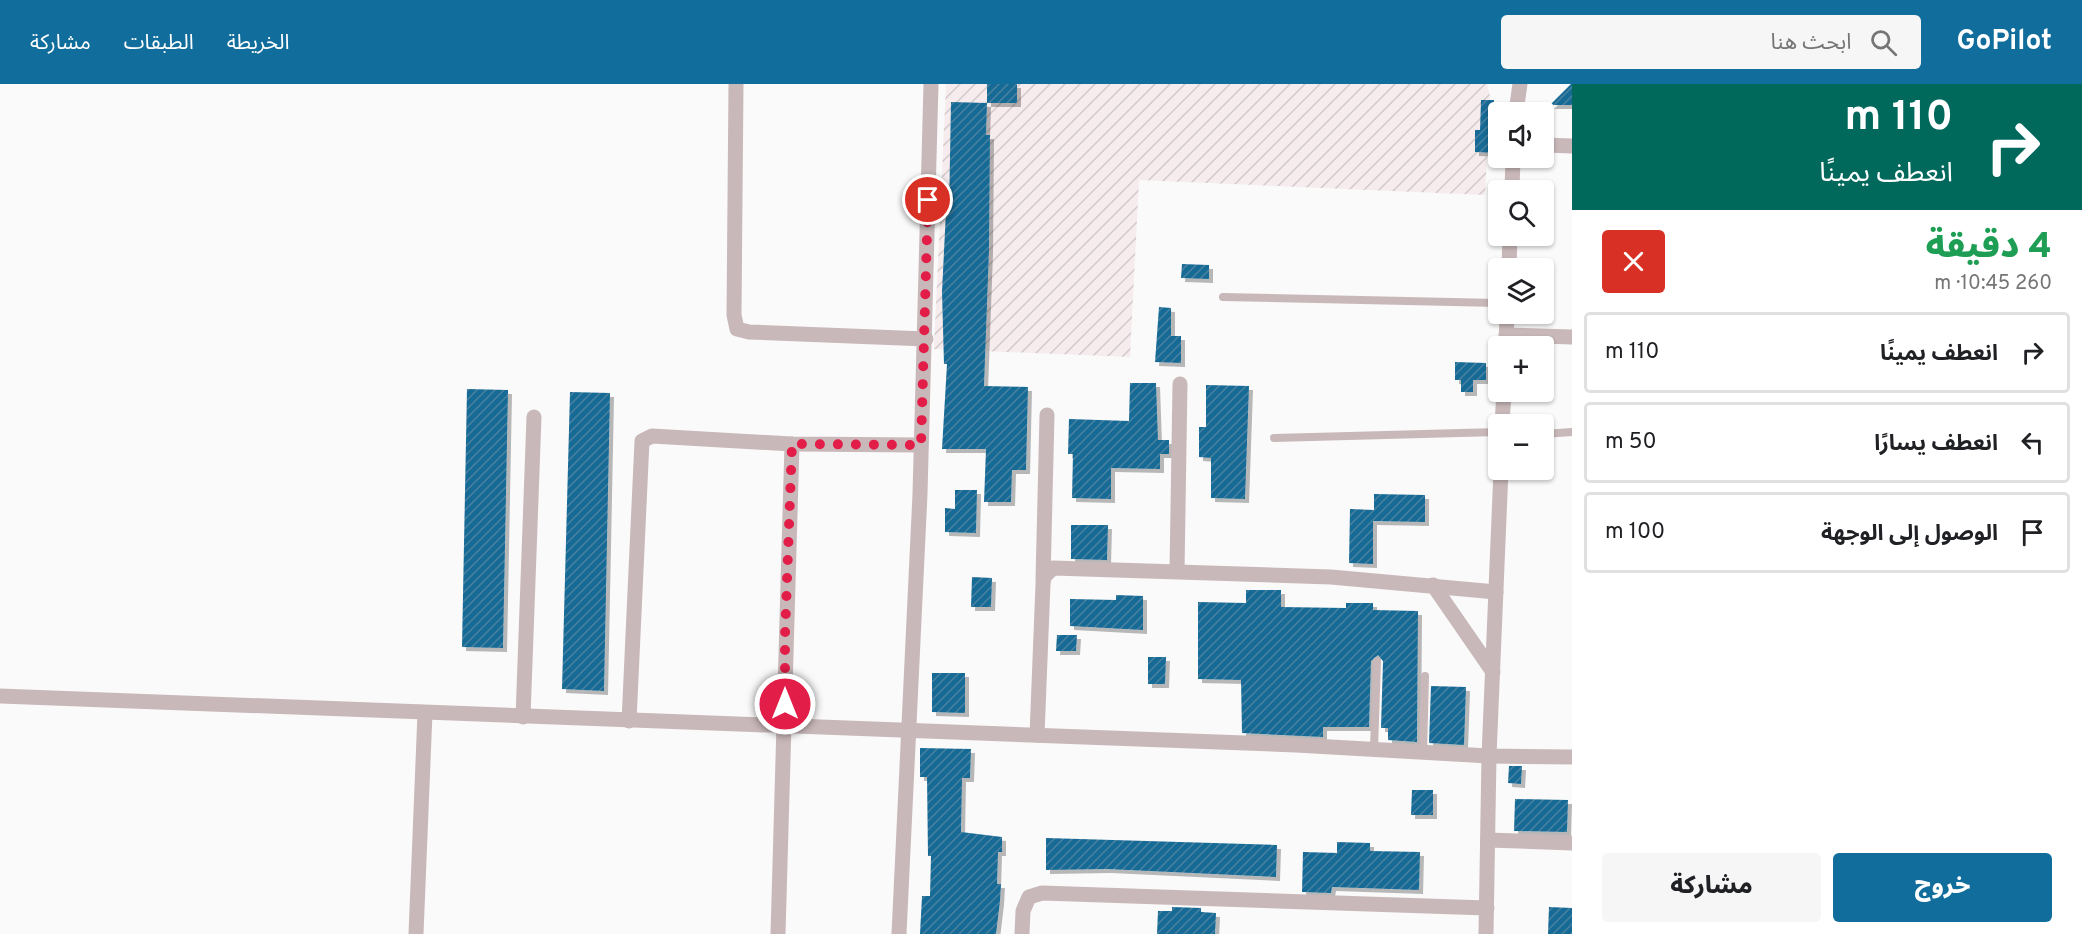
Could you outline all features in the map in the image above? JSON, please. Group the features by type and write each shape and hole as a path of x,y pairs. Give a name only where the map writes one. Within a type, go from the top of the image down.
{"street":[{"path":"736,84 734,315 737,330 926,339"},
{"path":"899,934 926,339 931,84"},
{"path":"1517,102 1518,85"},
{"path":"1554,145 1572,146"},
{"path":"1554,338 1572,337"},
{"path":"1177,571 1180,384"},
{"path":"1036,735 1043,584 1047,415"},
{"path":"523,717 534,417"},
{"path":"629,721 642,441 652,436 792,444 921,445"},
{"path":"778,934 792,444"},
{"path":"1486,934 1489,756 1501,480"},
{"path":"1043,584 1044,577 1053,568 1331,577 1496,592"},
{"path":"1433,585 1493,672"},
{"path":"0,696 1036,735 1489,756 1572,757"},
{"path":"416,934 425,713"},
{"path":"1488,840 1572,843"},
{"path":"1022,934 1025,903 1029,897 1042,894 1486,908"}],"lane":[{"path":"1223,297 1488,303"},
{"path":"1274,438 1488,432"},
{"path":"1554,433 1572,432"},
{"path":"1374,750 1377,661"},
{"path":"1423,753 1425,676"}],"shaded area":[{"path":"946,84 1487,84 1490,96 1485,195 1139,180 1130,357 934,349"}],"building":[{"path":"987,84 1017,84 1017,103 987,103"},
{"path":"1571,84 1572,105 1554,105 1553,102"},
{"path":"1481,100 1494,100 1494,102 1488,102 1488,153 1475,152 1475,130 1480,130"},
{"path":"951,102 987,103 986,135 990,135 989,250 984,386 1028,387 1026,470 1012,470 1011,502 984,502 986,449 942,449 947,364 944,364 942,292 946,211 949,211"},
{"path":"1182,264 1209,265 1209,279 1181,278"},
{"path":"1159,307 1171,308 1171,336 1181,336 1181,363 1155,362"},
{"path":"1455,362 1486,363 1486,380 1473,380 1473,392 1461,392 1461,380 1455,380"},
{"path":"1130,383 1156,383 1158,440 1169,440 1169,454 1160,454 1160,469 1111,468 1111,499 1072,498 1073,454 1068,454 1069,419 1129,421"},
{"path":"1206,385 1249,386 1245,499 1211,498 1211,458 1199,457 1199,427 1206,427"},
{"path":"467,389 508,390 503,648 462,647"},
{"path":"570,392 610,393 604,691 562,689"},
{"path":"955,490 977,490 976,533 945,532 945,508 955,509"},
{"path":"1374,494 1425,495 1425,522 1373,521 1373,564 1349,563 1350,509 1374,510"},
{"path":"1071,525 1108,525 1107,560 1071,559"},
{"path":"972,577 992,578 991,607 971,607"},
{"path":"1246,590 1281,590 1281,607 1346,608 1346,603 1373,603 1373,610 1418,611 1417,742 1388,740 1388,728 1381,728 1383,661 1378,655 1371,661 1369,727 1323,727 1323,737 1242,733 1241,680 1198,679 1198,602 1246,603"},
{"path":"1116,595 1143,596 1143,630 1070,626 1070,599 1116,600"},
{"path":"1057,635 1077,635 1076,651 1056,651"},
{"path":"1148,657 1166,657 1165,684 1148,684"},
{"path":"932,673 965,673 965,713 932,712"},
{"path":"1431,686 1466,687 1464,745 1429,743"},
{"path":"920,748 971,749 970,778 962,778 961,832 1002,837 1002,852 998,852 997,884 1001,884 996,934 920,934 922,896 930,896 931,856 928,856 927,777 920,777"},
{"path":"1509,766 1522,766 1521,784 1508,783"},
{"path":"1412,790 1433,790 1433,815 1411,815"},
{"path":"1515,799 1568,800 1567,832 1514,831"},
{"path":"1046,838 1277,845 1276,877 1107,869 1046,870"},
{"path":"1337,842 1370,843 1370,851 1420,852 1419,890 1332,887 1331,893 1302,892 1303,852 1337,853"},
{"path":"1172,907 1201,908 1201,912 1216,913 1215,934 1157,934 1158,911 1172,911"},
{"path":"1549,907 1572,908 1572,934 1548,934"}],"route":[{"path":"785,704 785,636 793,469 792,444 921,445 926,339 928,200"}]}
